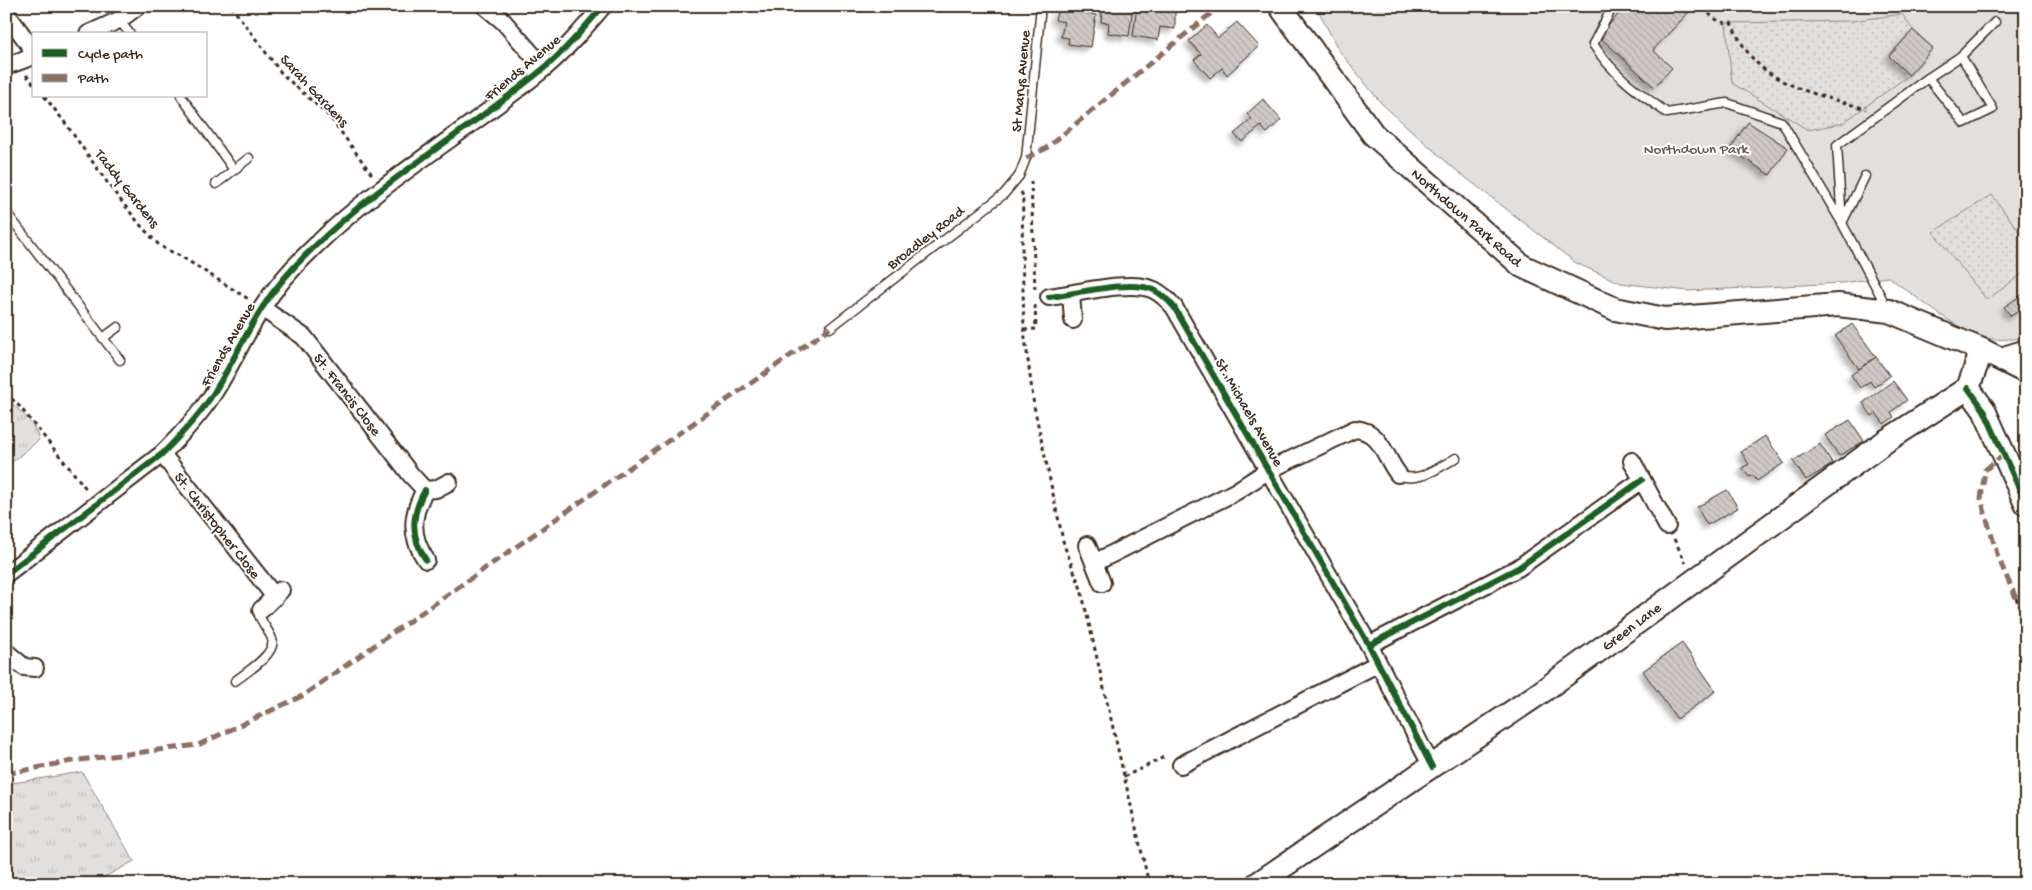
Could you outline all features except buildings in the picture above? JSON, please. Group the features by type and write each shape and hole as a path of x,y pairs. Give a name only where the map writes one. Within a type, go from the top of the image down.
{"main road":[{"name":"Northdown Park Road","path":"1280,6 1373,134 1522,266 1615,309 1665,319 1838,305 1889,311 1989,353 2026,372"},
{"path":"1989,353 1968,388 1984,410 2026,504"},
{"name":"Green Lane","path":"1258,884 1540,693 1886,440 1968,388"}],"street":[{"path":"92,32 119,20 138,6"},
{"path":"485,6 502,21 544,68"},
{"name":"Friends Avenue","path":"6,574 162,454 179,438 212,395 262,308 284,278 314,247 345,218 489,112 544,68 582,32 603,6"},
{"path":"6,13 32,48"},
{"path":"6,66 32,57"},
{"name":"St. Michaels Avenue","path":"1049,297 1123,286 1153,289 1166,297 1174,307 1269,470 1369,646 1432,767"},
{"path":"1071,294 1073,320"},
{"name":"St. Francis Close","path":"262,308 304,337 411,475 425,490"},
{"path":"1989,353 2026,348"},
{"name":"St. Michaels Avenue","path":"1094,563 1235,492 1269,470 1355,429 1366,430 1375,437 1398,474"},
{"name":"St. Christopher Close","path":"162,454 278,593 261,610"},
{"path":"1632,461 1667,526"},
{"path":"1369,646 1518,568 1642,480"},
{"path":"426,560 416,540 414,522 416,506 425,490 436,489 450,482"},
{"path":"1087,545 1102,582"},
{"path":"6,652 24,667 35,668"},
{"path":"1181,765 1377,664"}],"lane":[{"name":"St Marys Avenue","path":"1026,158 1041,6"},
{"path":"1613,6 1594,44 1602,58 1627,85 1667,112 1727,104 1782,122 1842,223 1889,311"},
{"path":"119,20 128,32"},
{"path":"1842,223 1837,145 1961,56 1995,22"},
{"path":"1928,78 1964,123 1994,109 1961,56"},
{"path":"182,98 234,170"},
{"path":"216,184 249,158"},
{"name":"Broadley Road","path":"830,328 1004,194 1017,179 1026,158"},
{"path":"1842,223 1865,176"},
{"path":"6,212 120,360"},
{"path":"103,338 118,327"},
{"path":"1398,474 1411,479 1426,474 1456,458"},
{"path":"235,681 263,659 272,648 273,640 259,615 261,610"}],"path":[{"path":"1705,6 1708,14 1721,23 1731,23 1743,46 1757,63 1787,84 1880,114"},
{"path":"1024,330 1036,329 1031,178 1026,158"},
{"path":"1017,179 1023,196 1024,330 1034,406 1064,545 1081,589 1149,884"},
{"path":"6,393 20,407 86,489 100,501"},
{"path":"1667,526 1694,579"},
{"path":"2016,598 2026,624"},
{"path":"1124,777 1175,752 1181,765"}],"green space":[{"name":"Northdown Park","path":"1316,6 2026,6 2026,337 1997,339 1979,336 1956,325 1888,277 1841,283 1688,291 1621,283 1576,263 1452,167 1381,103 1338,49"},
{"path":"1902,14 1913,30 1889,56 1909,75 1843,123 1808,130 1732,83 1726,23 1852,21"},
{"path":"1992,195 2026,241 2026,271 1987,300 1933,232"},
{"path":"6,398 34,427 39,440 6,467"},
{"path":"82,772 134,861 92,884 6,884 6,784"}],"marked path":[{"path":"1026,158 1045,149 1220,6"},
{"path":"6,774 72,761 198,745 302,696 830,328"},
{"path":"2004,454 1985,470 1981,499 1998,557 2016,598"}],"cycle path":[{"path":"6,574 162,454 176,440 208,402 267,300 313,248 340,223 396,178 485,114 543,69 567,47 603,6"},
{"path":"1049,297 1103,288 1144,287 1160,293 1174,307 1369,645 1432,767"},
{"path":"1968,388 1984,410 2026,504"},
{"path":"1369,645 1518,568 1642,480"},
{"path":"425,490 417,508 414,525 417,542 426,560"}]}
